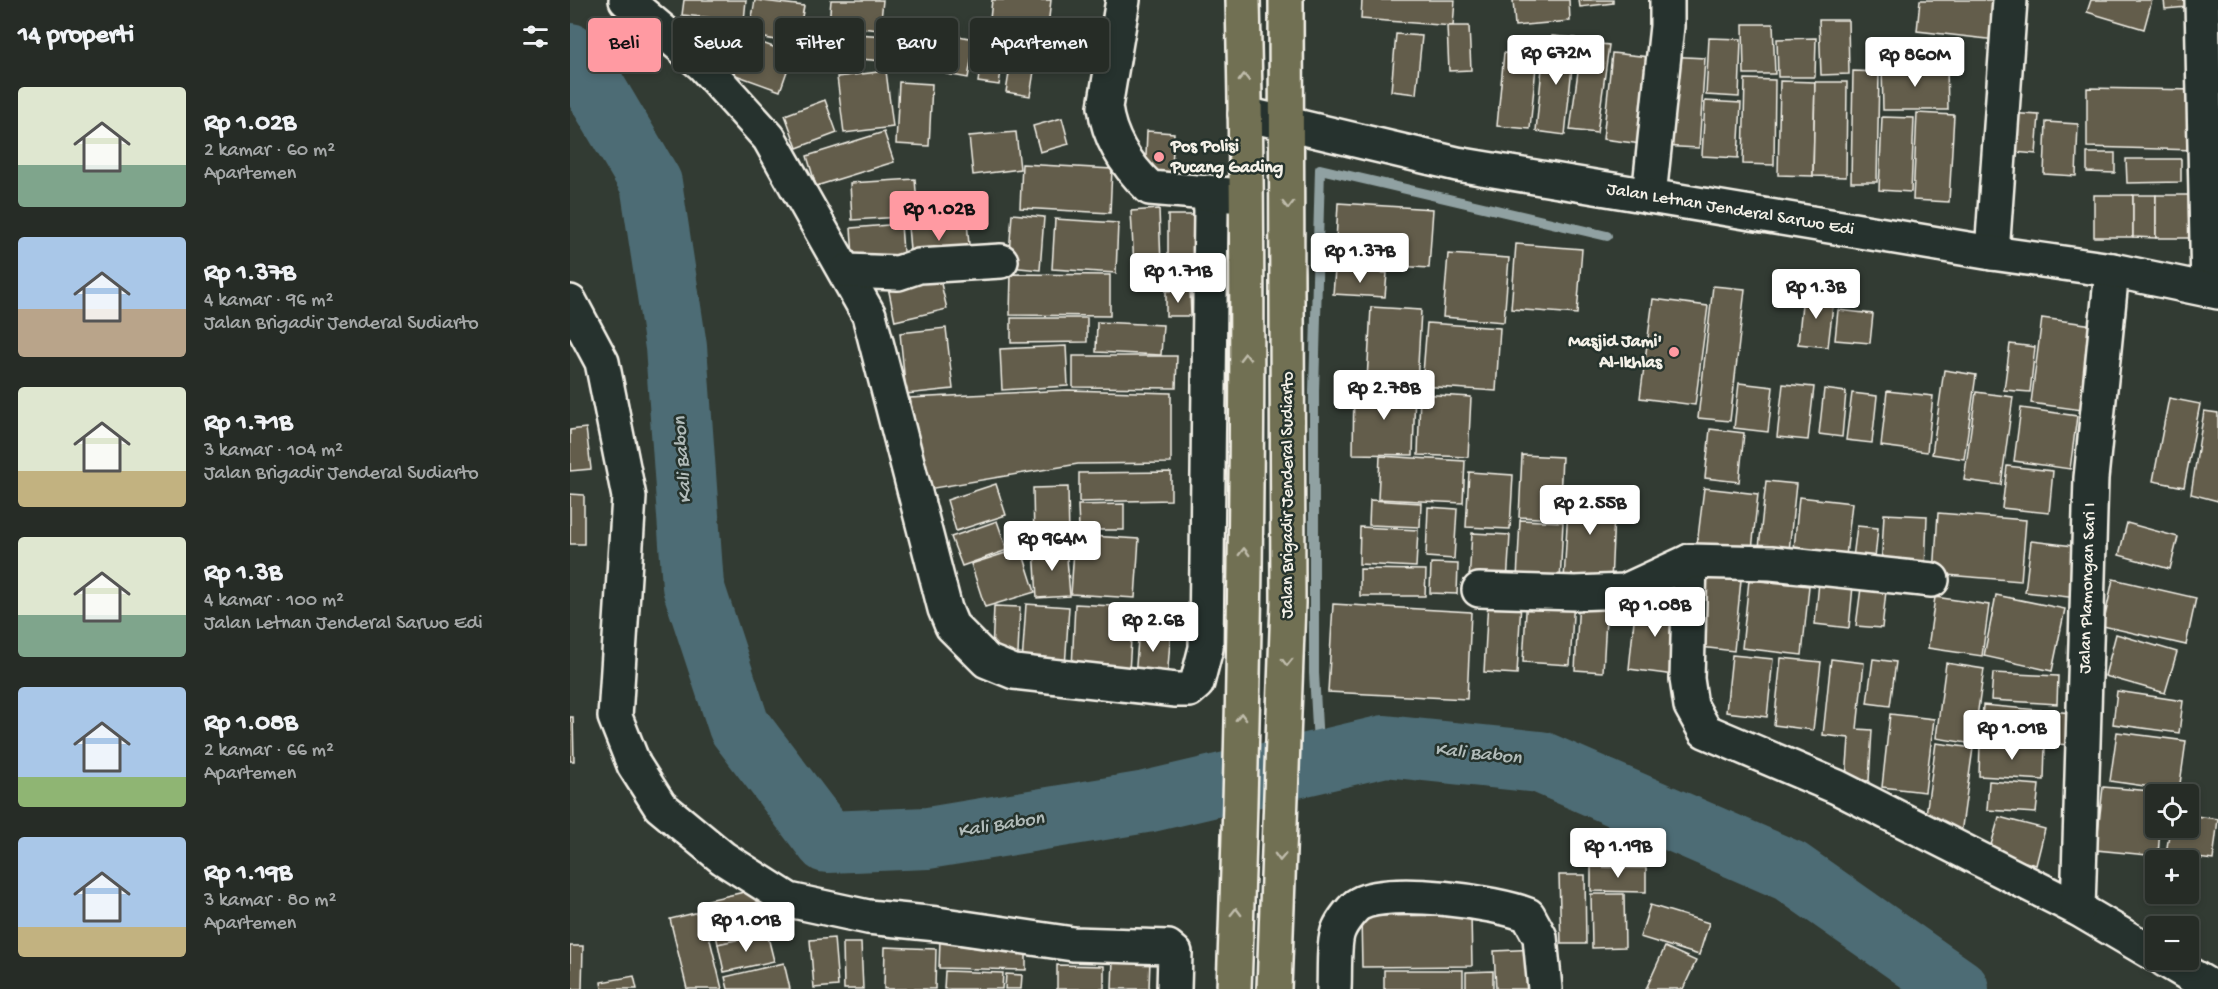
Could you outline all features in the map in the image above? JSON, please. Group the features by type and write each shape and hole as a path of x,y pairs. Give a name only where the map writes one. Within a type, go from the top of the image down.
{"main road":[{"path":"1234,980 1243,610 1246,196 1243,0"},
{"name":"Jalan Brigadir Jenderal Sudiarto","path":"1275,978 1288,603 1286,0"}],"street":[{"path":"1123,0 1105,107 1107,121 1122,155 1150,188 1246,196"},
{"path":"1649,196 1667,26 1667,0"},
{"path":"1992,253 2010,0"},
{"path":"2202,0 2213,291"},
{"path":"639,5 703,64 769,138 847,271 869,315 945,609 952,626 987,661 1014,672 1190,690 1197,683 1206,648 1211,211 1209,192"},
{"name":"Jalan Letnan Jenderal Sarwo Edi","path":"1245,114 1457,164 1992,253 2112,270 2213,291"},
{"path":"847,271 898,273 919,266 1000,261"},
{"name":"Jalan Plamongan Sari I","path":"2078,909 2091,478 2112,270"},
{"path":"570,302 602,362 629,497 615,717 634,765 660,806 723,858 789,900 868,917 937,924 1073,944 1168,947 1175,952 1174,989"},
{"path":"1690,561 1687,679 1691,706 1705,731 1837,787 2078,909 2145,949"},
{"path":"1479,590 1575,593 1625,591 1690,561 1771,563 1932,580"},
{"path":"1334,989 1338,930 1358,904 1378,898 1482,902 1528,915 1540,937 1545,989"},
{"path":"2181,970 2214,989"}],"building":[{"path":"684,0 746,0 744,18 682,15"},
{"path":"755,0 804,6 802,18 775,18 775,40 763,38 763,18 752,18"},
{"path":"831,0 883,0 881,18 876,18 876,30 864,28 864,18 830,18"},
{"path":"992,0 1051,0 1049,18 990,18"},
{"path":"1362,0 1455,0 1453,26 1361,19"},
{"path":"1513,0 1569,0 1570,21 1515,26"},
{"path":"1579,0 1613,0 1613,3 1580,7"},
{"path":"1920,0 2001,0 1996,40 1917,31"},
{"path":"2091,0 2152,0 2144,29 2087,12"},
{"path":"2164,0 2198,0 2198,6 2165,9"},
{"path":"1819,20 1848,20 1849,74 1821,75"},
{"path":"1743,24 1773,24 1775,74 1744,74"},
{"path":"1447,26 1469,26 1471,70 1449,71"},
{"path":"1396,34 1422,36 1416,94 1391,91"},
{"path":"864,35 876,35 876,60 864,59"},
{"path":"958,36 970,38 968,78 946,74 946,72 958,72"},
{"path":"1552,36 1575,38 1565,135 1536,131 1544,47 1551,47"},
{"path":"1709,38 1741,39 1739,97 1706,95"},
{"path":"1816,38 1815,77 1778,77 1777,39"},
{"path":"1582,42 1609,45 1597,133 1570,130"},
{"path":"763,43 775,48 775,72 787,72 780,91 733,74 734,72 763,72"},
{"path":"1504,53 1537,56 1530,129 1497,126"},
{"path":"1612,53 1659,58 1649,145 1603,139"},
{"path":"1666,56 1705,58 1699,148 1660,146"},
{"path":"1882,66 1947,66 1948,110 1883,110"},
{"path":"1853,71 1879,72 1877,182 1851,182"},
{"path":"886,72 893,127 844,133 837,77"},
{"path":"979,72 1001,72 999,85 978,82"},
{"path":"1009,72 1034,72 1030,96 1006,92"},
{"path":"1745,79 1775,80 1774,165 1743,164"},
{"path":"1780,81 1815,82 1813,176 1778,175"},
{"path":"899,82 932,84 929,146 896,144"},
{"path":"1815,82 1847,82 1846,177 1813,176"},
{"path":"2087,88 2197,90 2196,150 2087,147"},
{"path":"825,100 837,133 797,148 785,115"},
{"path":"1705,101 1741,103 1738,158 1702,156"},
{"path":"1917,113 1954,115 1949,202 1913,200"},
{"path":"2007,113 2039,115 2036,154 2004,151"},
{"path":"1882,117 1914,118 1911,192 1879,190"},
{"path":"1062,118 1069,144 1040,152 1033,126"},
{"path":"2046,122 2078,124 2076,176 2044,174"},
{"name":"Pos Polisi Pucang Gading","path":"1147,131 1174,133 1171,182 1145,181"},
{"path":"884,132 894,162 816,186 807,156"},
{"path":"1016,132 1020,169 973,175 969,136"},
{"path":"2087,153 2115,153 2115,173 2087,172"},
{"path":"2126,159 2181,159 2181,182 2127,183"},
{"path":"1022,164 1112,169 1110,213 1020,208"},
{"path":"915,179 918,216 852,220 850,183"},
{"path":"2094,195 2133,195 2133,237 2094,237"},
{"path":"2133,195 2156,195 2156,238 2133,237"},
{"path":"2156,195 2192,195 2192,238 2156,238"},
{"path":"1338,203 1433,209 1429,268 1335,262"},
{"path":"1159,209 1161,265 1134,266 1131,211"},
{"path":"1012,214 1044,217 1040,270 1008,267"},
{"path":"1168,215 1196,215 1196,283 1168,283"},
{"path":"1055,219 1118,223 1116,273 1052,269"},
{"path":"967,221 970,257 911,262 908,226"},
{"path":"901,224 904,266 854,270 851,228"},
{"path":"1516,244 1582,249 1577,314 1511,309"},
{"path":"1448,254 1509,258 1504,322 1443,317"},
{"path":"1335,270 1387,273 1385,297 1333,294"},
{"path":"938,271 947,309 895,321 887,282"},
{"path":"1011,274 1110,275 1110,316 1010,315"},
{"path":"1713,286 1745,289 1730,421 1698,418"},
{"path":"1166,291 1190,291 1191,316 1166,316"},
{"path":"1803,294 1834,297 1828,347 1798,344"},
{"name":"Masjid Jami' Al-Ikhlas","path":"1653,299 1708,306 1695,405 1640,398"},
{"path":"1371,307 1421,310 1417,384 1367,381"},
{"path":"1838,310 1873,314 1870,343 1835,340"},
{"path":"1011,318 1087,318 1087,342 1011,343"},
{"path":"2042,318 2093,325 2082,410 2031,403"},
{"path":"1097,322 1163,325 1161,355 1096,352"},
{"path":"1427,323 1500,328 1496,391 1422,386"},
{"path":"946,328 953,389 906,394 900,333"},
{"path":"2010,344 2035,347 2030,392 2004,390"},
{"path":"1066,346 1068,386 1002,390 1000,349"},
{"path":"1073,356 1177,356 1176,388 1073,387"},
{"path":"1944,370 1976,375 1964,459 1932,454"},
{"path":"1739,383 1773,387 1768,432 1734,428"},
{"path":"1783,384 1814,387 1808,440 1777,437"},
{"path":"1354,386 1415,388 1413,455 1353,454"},
{"path":"1824,389 1846,392 1842,437 1819,434"},
{"path":"1068,390 1171,393 1171,463 1078,464 928,489 910,398"},
{"path":"1887,391 1933,396 1927,452 1881,446"},
{"path":"1976,392 2013,397 2001,485 1964,480"},
{"path":"1852,393 1877,396 1872,443 1846,440"},
{"path":"1420,394 1471,397 1468,457 1418,455"},
{"path":"2169,398 2200,404 2184,487 2153,481"},
{"path":"2021,408 2077,416 2070,469 2014,461"},
{"path":"2204,411 2218,413 2218,501 2191,494"},
{"path":"586,428 591,469 570,471 570,430"},
{"path":"1710,429 1744,433 1739,482 1705,478"},
{"path":"1522,455 1562,457 1559,519 1519,517"},
{"path":"1380,456 1465,461 1463,503 1378,499"},
{"path":"2007,466 2053,471 2049,513 2002,508"},
{"path":"1171,472 1171,500 1079,502 1079,473"},
{"path":"1469,472 1513,475 1510,529 1466,527"},
{"path":"1766,481 1796,484 1788,561 1758,557"},
{"path":"996,484 1006,515 956,531 947,500"},
{"path":"1068,487 1069,539 1034,540 1033,488"},
{"path":"1704,488 1758,494 1751,559 1696,553"},
{"path":"1569,489 1615,491 1611,583 1564,581"},
{"path":"570,494 584,495 584,544 570,544"},
{"path":"1799,497 1852,503 1845,565 1793,559"},
{"path":"1370,500 1421,503 1420,527 1369,525"},
{"path":"1124,504 1124,530 1079,530 1078,505"},
{"path":"1428,507 1457,509 1454,559 1426,557"},
{"path":"1938,513 2026,520 2021,581 1934,574"},
{"path":"1884,514 1927,516 1925,571 1881,569"},
{"path":"1520,520 1563,522 1560,582 1517,579"},
{"path":"997,521 1007,550 962,566 951,537"},
{"path":"2127,523 2178,537 2170,569 2119,555"},
{"path":"1857,526 1878,528 1874,568 1852,566"},
{"path":"1360,527 1418,530 1416,567 1359,564"},
{"path":"1472,533 1510,535 1507,583 1469,581"},
{"path":"1075,535 1139,539 1135,598 1071,594"},
{"path":"2031,541 2082,547 2077,598 2025,592"},
{"path":"1066,545 1070,596 1037,598 1034,547"},
{"path":"1021,548 1035,592 985,607 971,564"},
{"path":"1431,563 1458,564 1457,594 1430,593"},
{"path":"1360,569 1426,570 1425,596 1360,596"},
{"path":"1700,576 1741,580 1734,651 1692,646"},
{"path":"2113,579 2196,598 2186,645 2103,626"},
{"path":"1749,580 1809,586 1802,655 1742,648"},
{"path":"1819,582 1853,586 1849,628 1815,624"},
{"path":"1861,588 1886,591 1882,628 1856,626"},
{"path":"1527,595 1574,598 1570,665 1523,662"},
{"path":"1996,595 2065,609 2052,671 1984,656"},
{"path":"1935,597 1989,605 1982,656 1928,648"},
{"path":"1488,600 1521,602 1517,674 1484,672"},
{"path":"1579,600 1607,601 1603,672 1575,670"},
{"path":"1636,601 1682,606 1674,675 1629,669"},
{"path":"1026,604 1069,607 1065,667 1022,664"},
{"path":"1075,604 1133,607 1129,672 1072,668"},
{"path":"1333,604 1471,612 1467,699 1328,692"},
{"path":"994,606 1020,607 1018,654 992,653"},
{"path":"1139,627 1171,629 1167,680 1135,678"},
{"path":"2116,634 2177,652 2165,693 2105,676"},
{"path":"1732,655 1773,659 1767,717 1726,712"},
{"path":"1781,658 1821,662 1813,730 1774,725"},
{"path":"1831,659 1864,663 1857,729 1872,730 1869,781 1846,779 1849,738 1823,735"},
{"path":"1873,659 1896,662 1890,706 1867,703"},
{"path":"1946,663 1984,669 1973,744 1936,738"},
{"path":"1993,673 2058,676 2057,704 1991,700"},
{"path":"2117,691 2183,701 2179,733 2113,724"},
{"path":"1983,705 2072,713 2069,745 1981,737"},
{"path":"1890,714 1934,719 1925,792 1882,787"},
{"path":"570,717 573,717 574,761 570,761"},
{"path":"2117,732 2186,741 2180,784 2145,784 2145,786 2110,781"},
{"path":"1980,742 2045,745 2044,780 1979,776"},
{"path":"1936,743 1973,748 1961,834 1924,829"},
{"path":"1989,781 2039,785 2036,813 1987,810"},
{"path":"2103,787 2145,790 2145,838 2159,838 2158,850 2145,850 2145,855 2096,850"},
{"path":"2199,816 2218,819 2213,860 2199,858 2199,850 2167,850 2168,838 2199,838"},
{"path":"1999,817 2045,829 2036,865 1989,852"},
{"path":"1591,867 1646,868 1646,892 1591,891"},
{"path":"1559,875 1585,875 1586,944 1561,944"},
{"path":"758,889 767,933 718,944 708,900"},
{"path":"1591,894 1624,894 1625,947 1592,948"},
{"path":"1650,905 1709,923 1699,955 1640,937"},
{"path":"703,911 722,989 687,989 670,919"},
{"path":"1471,915 1472,966 1362,967 1361,916"},
{"path":"767,933 774,961 724,972 718,944"},
{"path":"834,938 838,986 814,988 810,940"},
{"path":"940,939 1026,942 1026,970 939,968"},
{"path":"843,943 861,943 863,989 844,989"},
{"path":"570,946 583,946 582,989 570,989"},
{"path":"885,947 936,949 935,989 884,989"},
{"path":"1665,947 1696,961 1683,989 1646,989"},
{"path":"1536,949 1537,989 1496,989 1494,951"},
{"path":"1113,957 1150,960 1149,989 1112,989"},
{"path":"784,963 790,989 728,989 725,977"},
{"path":"1057,965 1104,966 1104,989 1057,989"},
{"path":"1384,970 1463,970 1463,989 1384,989"},
{"path":"945,971 1003,973 1002,989 944,989"},
{"path":"1493,971 1493,989 1466,989 1466,972"},
{"path":"1006,974 1022,975 1021,989 1005,989"},
{"path":"634,976 637,989 602,989 601,982"}],"waterway":[{"name":"Kali Babon","path":"570,54 577,58 651,183 676,347 693,586 739,726 827,842 928,838 1146,802 1385,746 1540,762 1790,871 1958,989"},
{"path":"1319,762 1314,673 1314,391 1320,169 1607,236"}],"place":[{"name":"Pos Polisi Pucang Gading","path":"1159,157"},
{"name":"Masjid Jami' Al-Ikhlas","path":"1674,352"}]}
